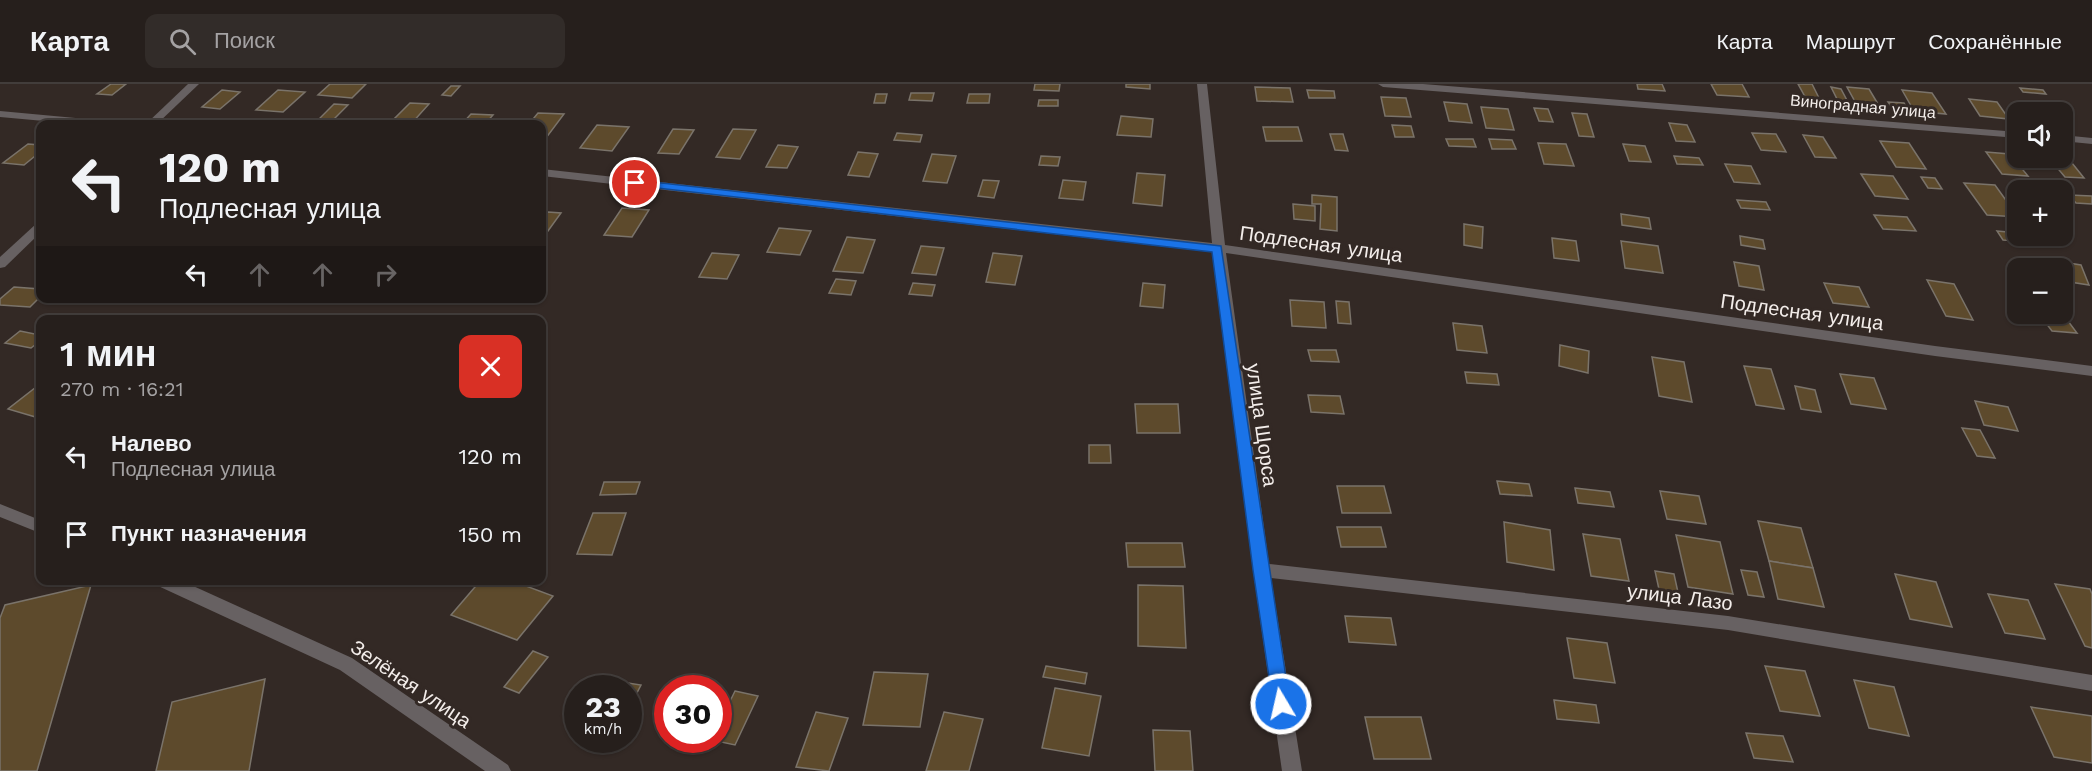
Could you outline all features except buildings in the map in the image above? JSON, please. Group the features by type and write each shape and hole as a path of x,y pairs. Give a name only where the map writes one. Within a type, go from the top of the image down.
{"street":[{"path":"155,120 194,84"},
{"name":"улица Щорса","path":"1202,84 1217,249 1260,570 1292,771"},
{"name":"Виноградная улица","path":"1383,84 2007,134"},
{"path":"0,114 65,120"},
{"path":"2073,139 2092,141"},
{"name":"Подлесная улица","path":"546,173 1217,249 1935,351 2092,370"},
{"path":"0,264 36,230"},
{"path":"0,510 36,525"},
{"name":"улица Лазо","path":"1260,570 1728,623 2092,683"},
{"name":"Зелёная улица","path":"173,585 346,664 501,771"}],"route":[{"path":"635,183 1217,249 1260,570 1281,704"}]}
